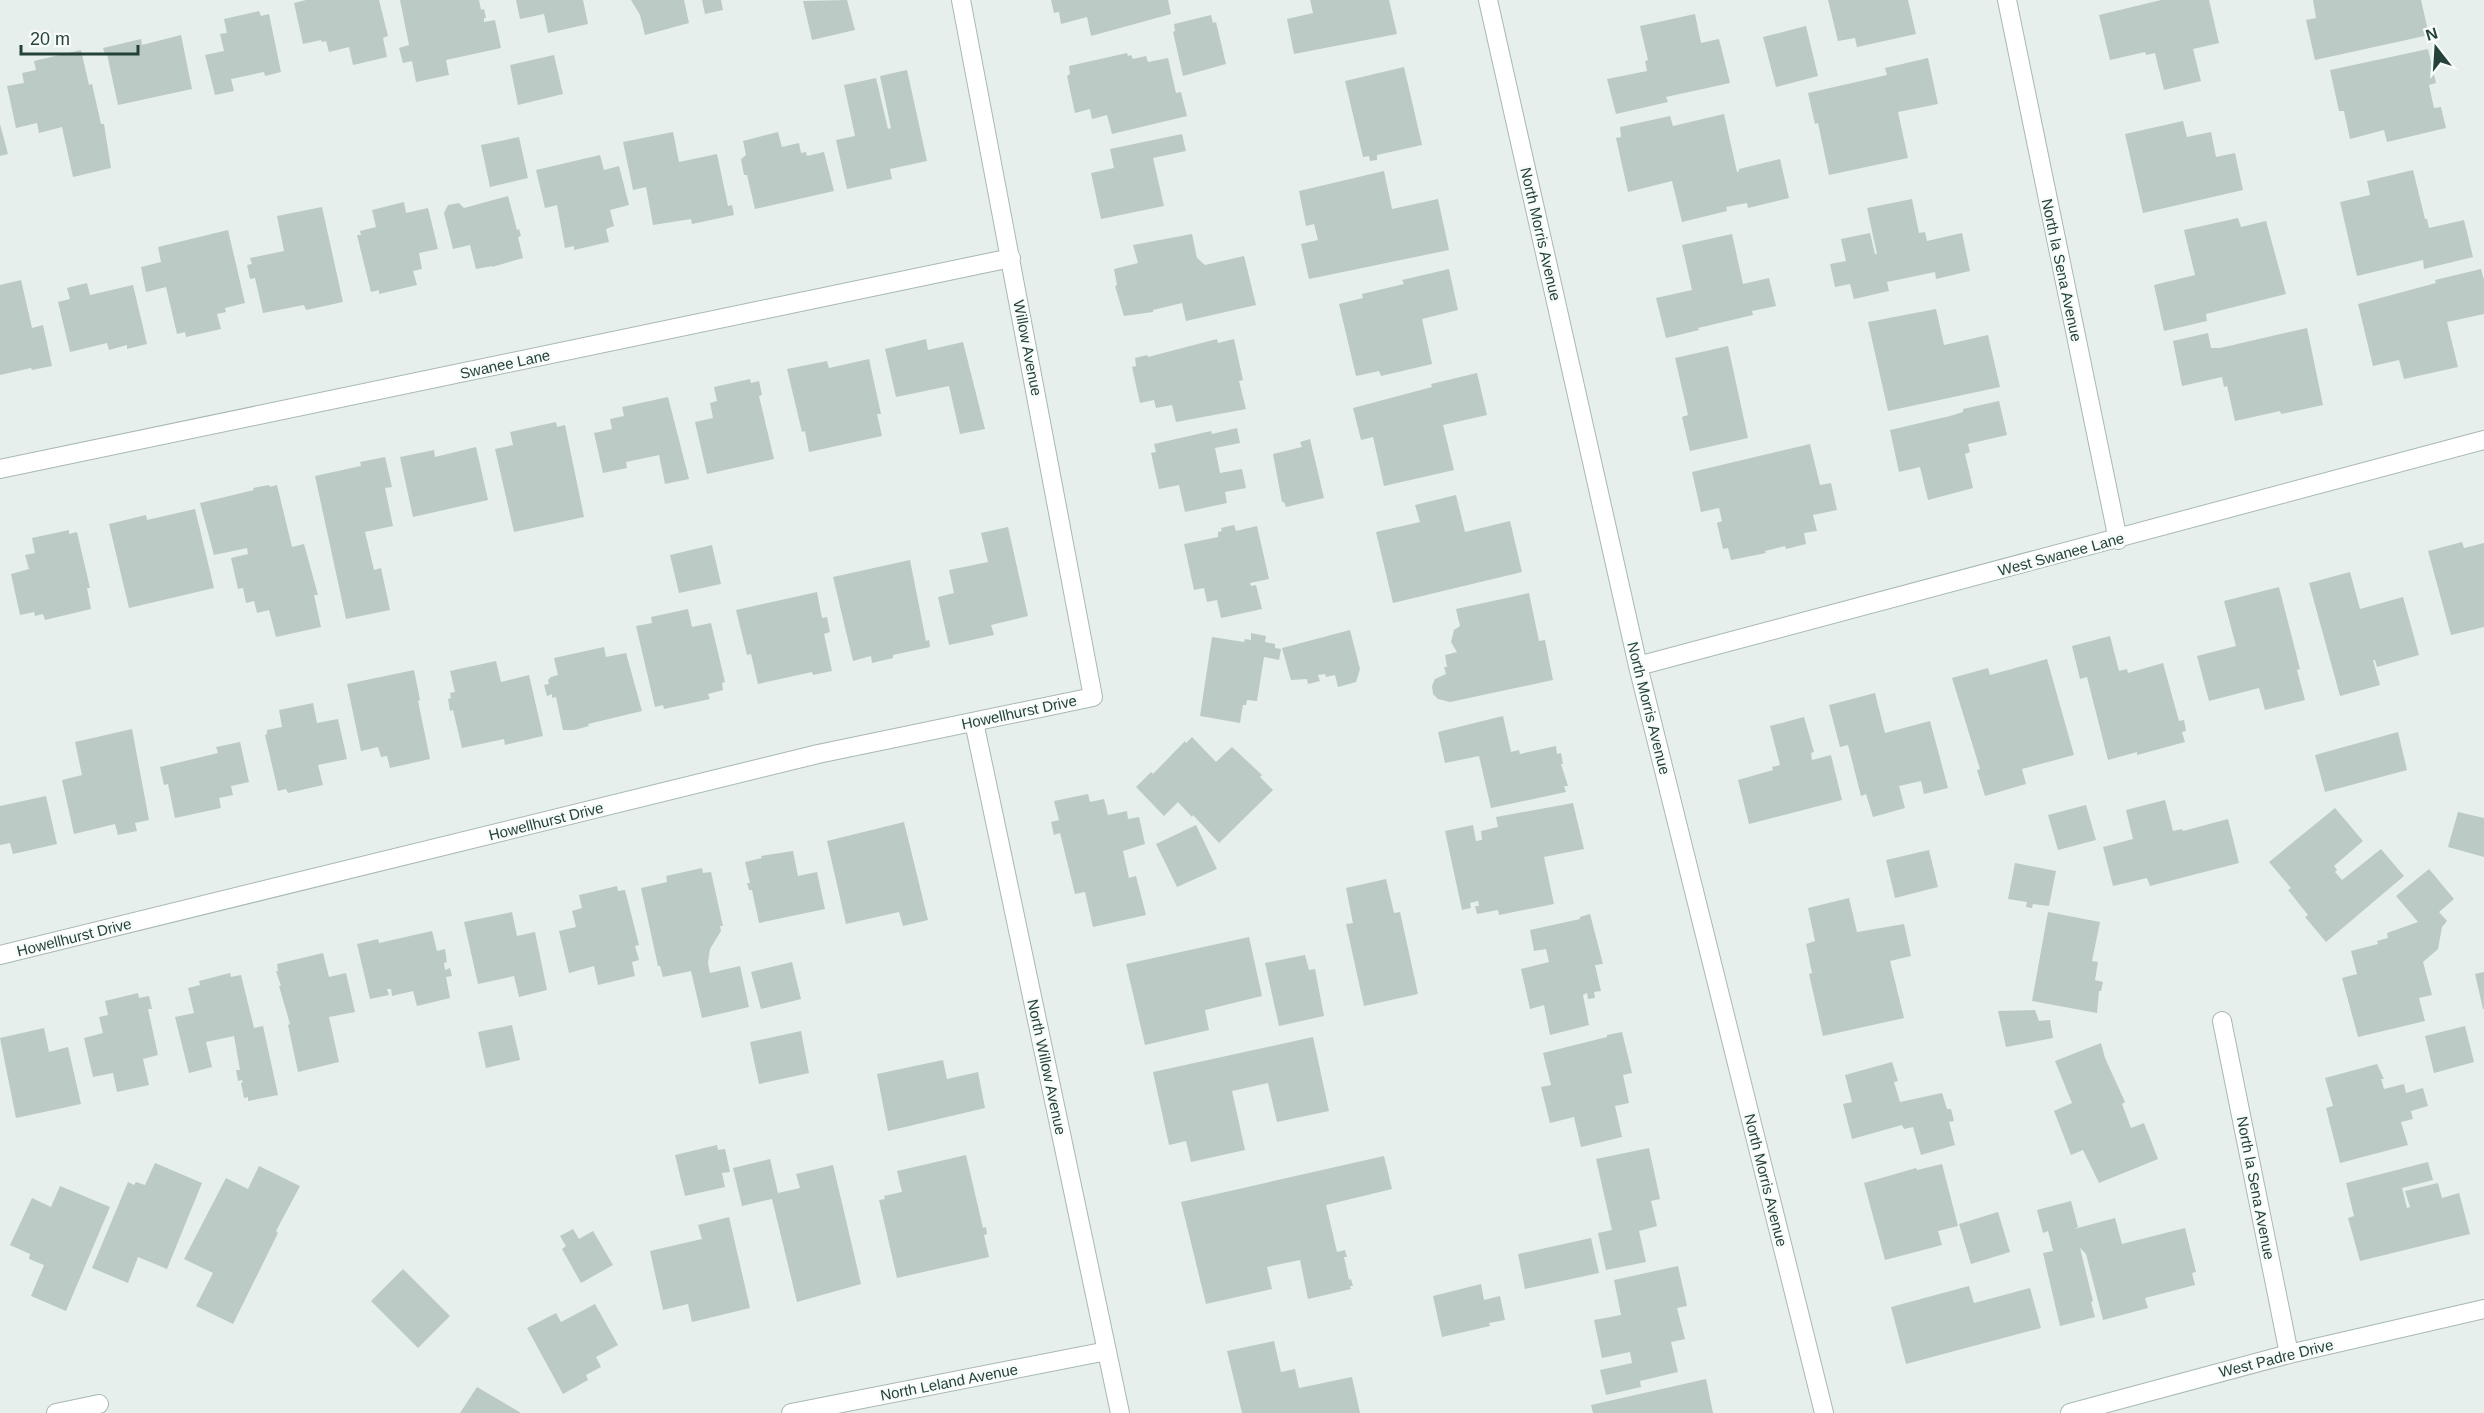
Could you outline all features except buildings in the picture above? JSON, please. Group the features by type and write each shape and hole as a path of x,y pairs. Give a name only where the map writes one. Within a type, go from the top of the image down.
{"street":[{"name":"Willow Avenue","path":"961,0 1094,697"},
{"name":"North Morris Avenue","path":"1488,0 1638,666 1824,1413"},
{"name":"North la Sena Avenue","path":"2007,0 2118,540"},
{"name":"Swanee Lane","path":"0,469 1011,258"},
{"name":"West Swanee Lane","path":"1638,666 2118,540 2484,440"},
{"name":"Howellhurst Drive","path":"0,956 806,757 1094,697"},
{"name":"North Willow Avenue","path":"974,722 1120,1413"},
{"name":"North la Sena Avenue","path":"2222,1021 2289,1354"},
{"name":"West Padre Drive","path":"2070,1413 2289,1354 2484,1309"},
{"name":"North Leland Avenue","path":"792,1413 1107,1351"},
{"path":"56,1413 99,1404"}]}
